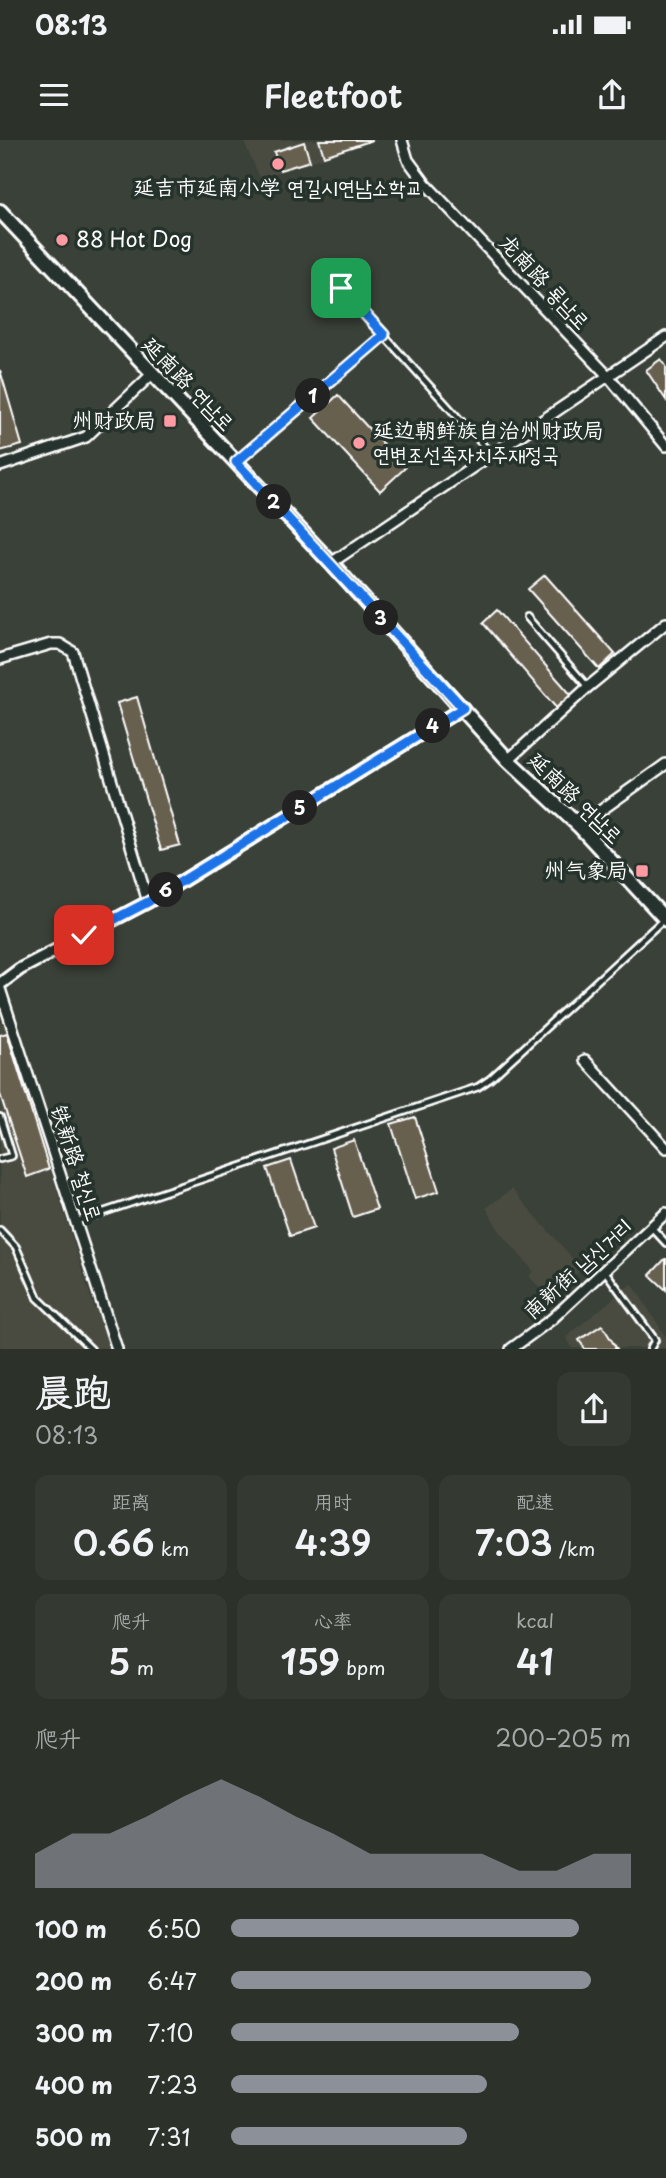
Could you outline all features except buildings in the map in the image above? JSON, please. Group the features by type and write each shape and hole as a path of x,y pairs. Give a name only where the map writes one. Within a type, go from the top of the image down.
{"main road":[{"name":"延南路 연남로","path":"0,211 151,375 331,563 508,760 579,826 666,918"}],"street":[{"name":"龙南路 룡남로","path":"402,140 408,160 425,183 609,377 666,446"},
{"path":"331,563 666,337"},
{"path":"0,466 86,437 151,375"},
{"path":"508,760 588,687 666,623"},
{"path":"0,659 51,644 60,644 73,652 148,902"},
{"path":"0,987 20,969 148,902 463,708"},
{"path":"579,826 666,764"},
{"name":"铁新路 철신로","path":"0,987 117,1349"},
{"path":"585,1060 666,1148"},
{"name":"南新街 남신거리","path":"511,1349 552,1320 666,1213"}],"lane":[{"path":"341,288 492,456"},
{"path":"236,462 384,335"},
{"path":"527,617 588,687"},
{"path":"76,1221 478,1087 666,918"},
{"path":"0,1116 12,1156 0,1159"},
{"path":"652,1227 666,1242"},
{"path":"0,1230 16,1247 38,1298 90,1349"},
{"path":"604,1270 655,1340 650,1349"}],"shaded area":[{"name":"延吉市延南小学 연길시연남소학교","path":"243,140 378,140 260,178"},
{"path":"0,1022 5,1026 94,1308 100,1309 111,1348 0,1348"},
{"path":"512,1189 582,1269 548,1298 529,1276 533,1271 499,1230 486,1208"},
{"path":"632,1283 666,1337 666,1348 572,1348 566,1337"}],"place":[{"name":"延吉市延南小学 연길시연남소학교","path":"278,164"},
{"name":"88 Hot Dog","path":"62,240"},
{"name":"州财政局","path":"170,421"},
{"name":"延边朝鲜族自治州财政局 연변조선족자치주재정국","path":"359,443"},
{"name":"州气象局","path":"642,871"}],"route":[{"path":"84,935 148,902 463,708 236,462 384,335 341,288"}]}
